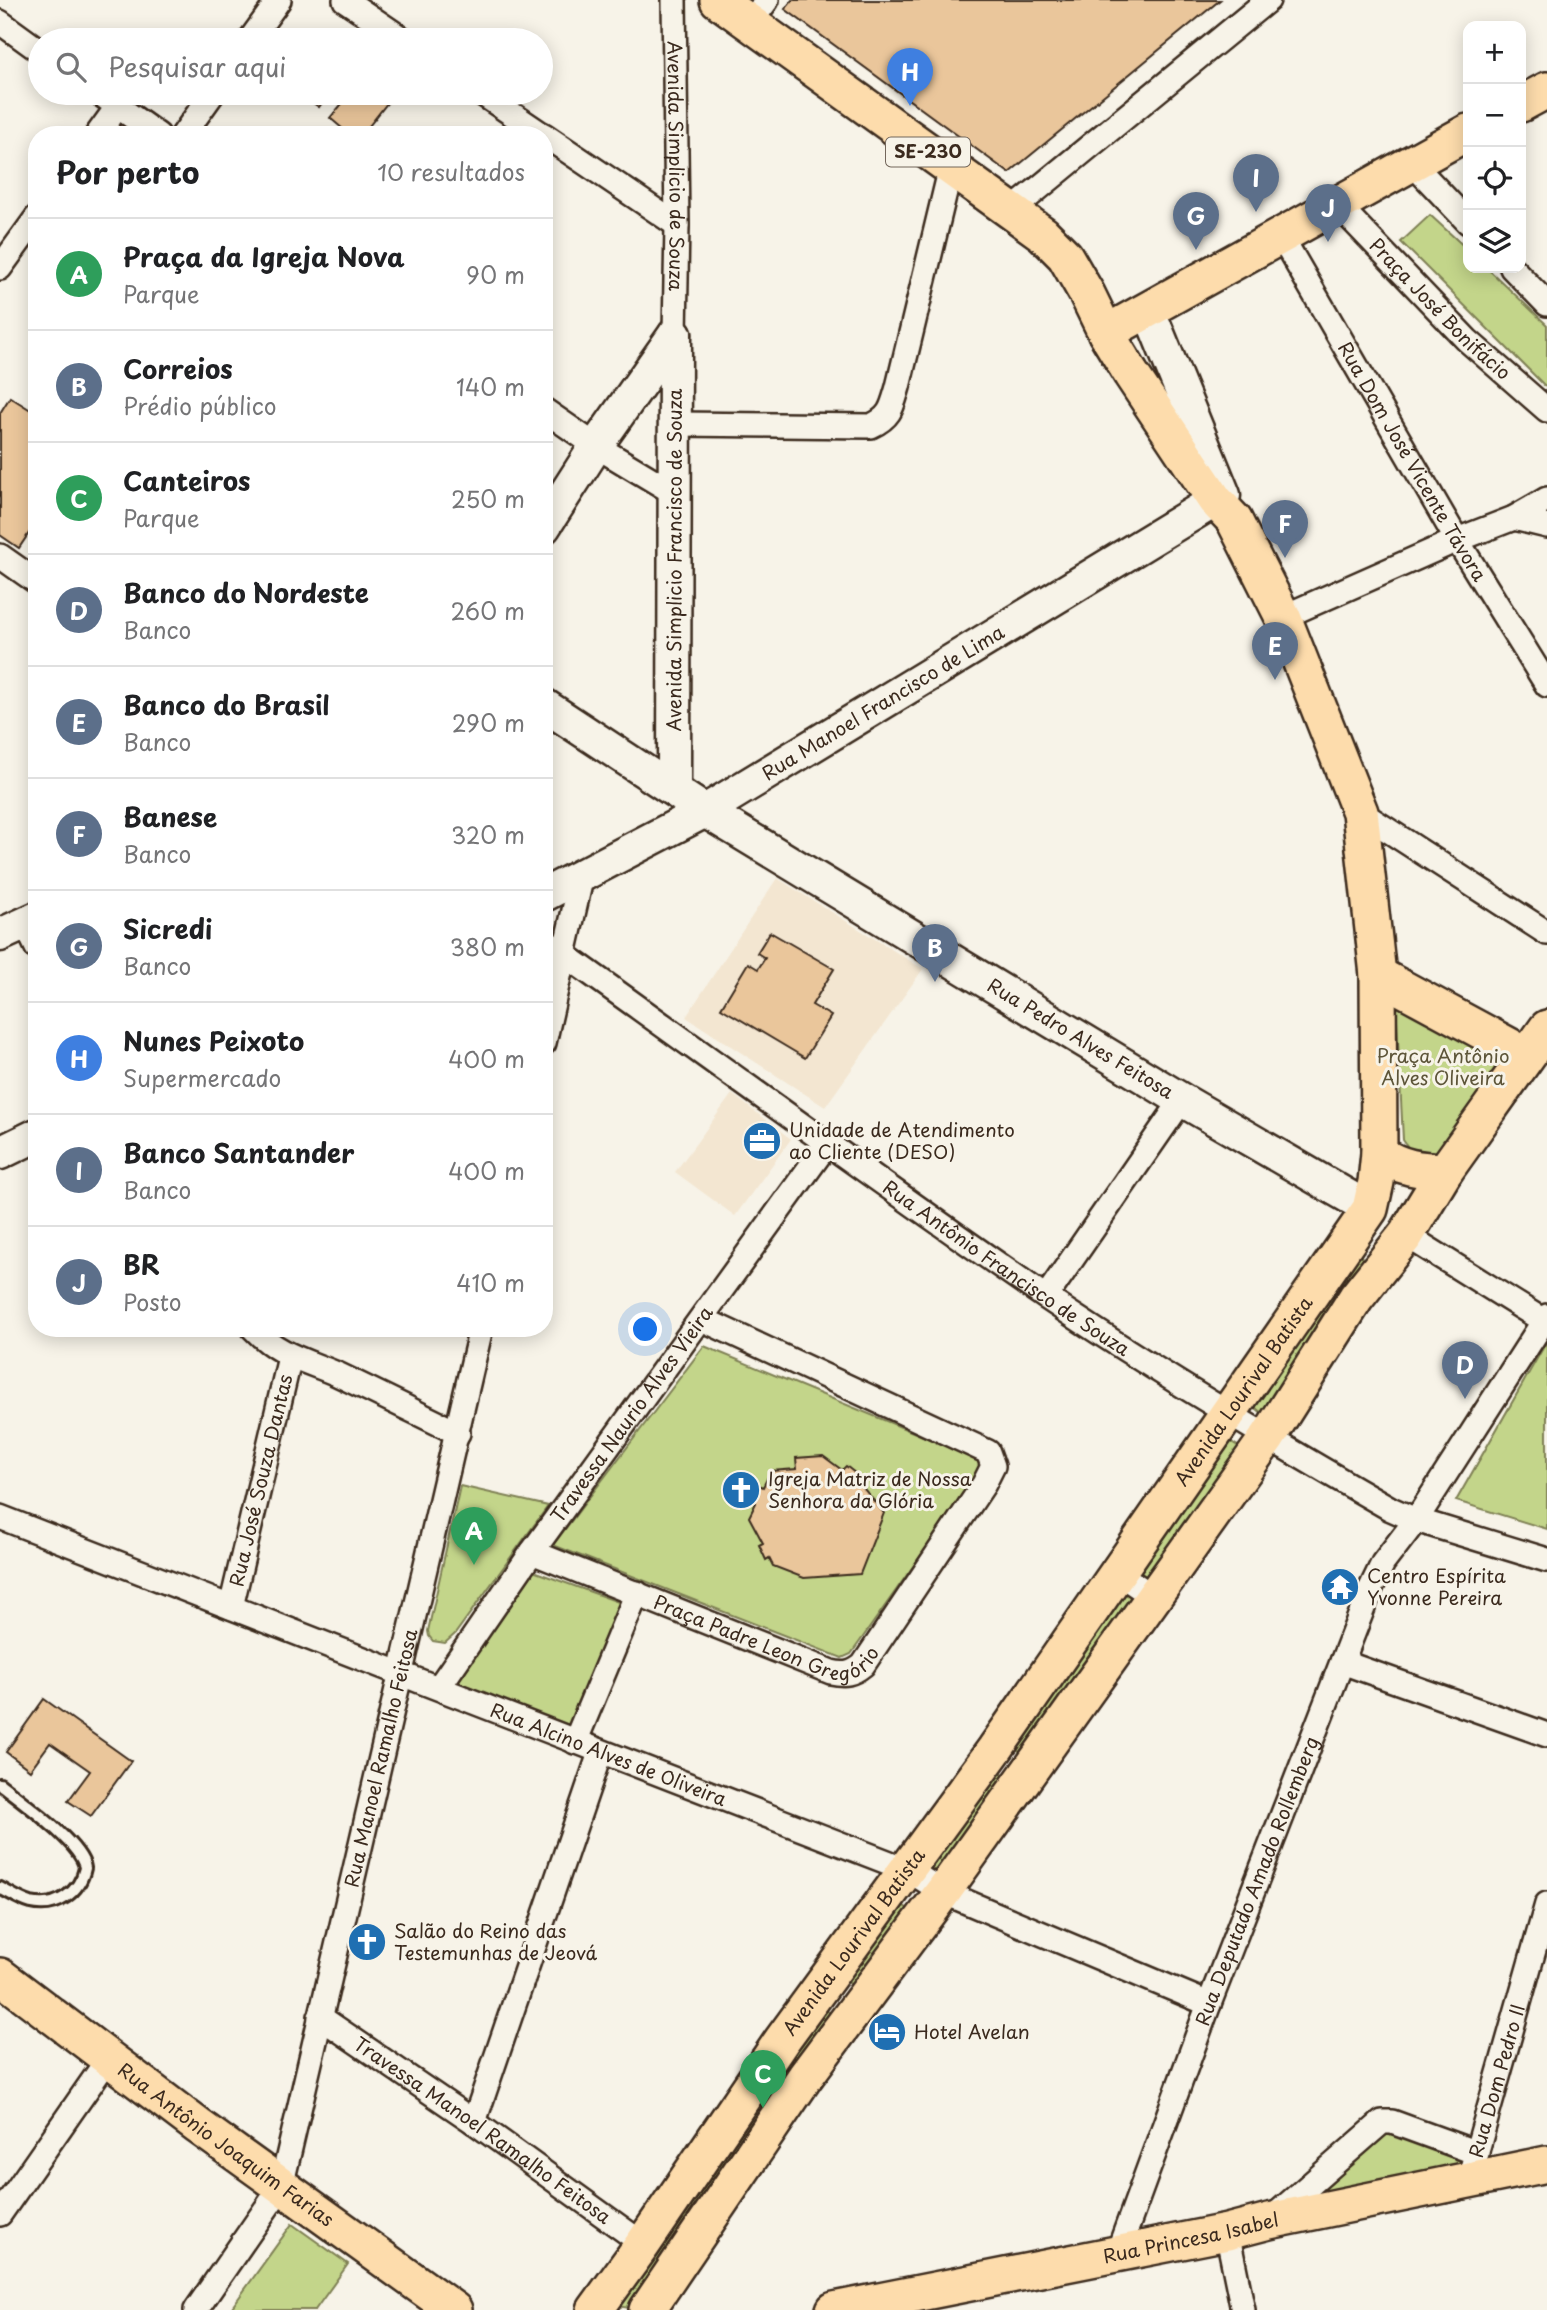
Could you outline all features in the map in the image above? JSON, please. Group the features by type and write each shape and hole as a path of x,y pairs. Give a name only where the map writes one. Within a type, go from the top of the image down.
{"main road":[{"name":"SE-230","path":"718,0 759,11 951,167 1043,234 1065,256 1106,333"},
{"path":"1526,101 1547,90"},
{"path":"1370,1209 1379,1153 1378,975 1360,812 1283,617 1224,505 1106,333 1463,135"},
{"path":"1378,975 1537,1041"},
{"name":"Avenida Lourival Batista","path":"647,2310 805,2077 943,1892 1268,1437 1356,1298 1406,1235 1446,1171 1537,1041"},
{"path":"1379,1153 1408,1168 1446,1171"},
{"name":"Avenida Lourival Batista","path":"595,2310 782,2040 995,1749 1370,1209"},
{"name":"Rua Antônio Joaquim Farias","path":"0,1976 281,2187 454,2310"},
{"name":"Rua Princesa Isabel","path":"834,2310 1227,2232 1473,2166 1547,2164"}],"street":[{"path":"258,28 278,0"},
{"path":"345,0 386,28"},
{"name":"Avenida Simplicio de Souza","path":"674,0 677,225 675,334"},
{"path":"1012,210 1268,0"},
{"path":"0,22 28,42"},
{"path":"189,126 204,105"},
{"path":"499,105 530,126"},
{"path":"104,126 118,106 146,126"},
{"path":"553,141 677,225"},
{"path":"1410,162 1463,217"},
{"path":"676,424 871,426 883,421 892,406 898,387 951,167"},
{"name":"Praça José Bonifácio","path":"1337,204 1467,340 1547,410"},
{"path":"0,268 28,229"},
{"name":"Rua Dom José Vicente Távora","path":"1281,236 1457,540 1547,685"},
{"path":"1517,273 1547,304"},
{"path":"1148,309 1224,505"},
{"path":"553,513 596,446 675,334"},
{"name":"Avenida Simplicio Francisco de Souza","path":"674,788 675,334"},
{"path":"553,416 596,446 676,494"},
{"path":"1283,617 1457,540 1514,518 1547,499"},
{"name":"Rua Manoel Francisco de Lima","path":"553,890 705,811 1224,505"},
{"path":"1514,518 1547,526"},
{"path":"0,556 28,576"},
{"name":"Rua Pedro Alves Feitosa","path":"553,711 674,788 705,811 1182,1100 1370,1209"},
{"path":"1360,812 1547,933"},
{"path":"553,1003 582,874"},
{"name":"Rua Antônio Francisco de Souza","path":"553,946 827,1144 1046,1297 1228,1413 1391,1509 1416,1520 1547,1560"},
{"path":"1046,1297 1182,1100"},
{"path":"0,1153 28,1139"},
{"name":"Travessa Naurio Alves Vieira","path":"439,1687 532,1552 827,1144"},
{"path":"1406,1235 1546,1320"},
{"name":"Praça Padre Leon Gregório","path":"532,1552 831,1672 843,1675 855,1672 863,1665 984,1484 993,1466 988,1452 702,1319"},
{"name":"Rua Deputado Amado Rollemberg","path":"1118,2252 1209,2004 1383,1563 1416,1520 1546,1320"},
{"path":"263,1337 290,1357 335,1373 457,1433"},
{"name":"Rua Manoel Ramalho Feitosa","path":"281,2187 479,1337"},
{"name":"Rua José Souza Dantas","path":"231,1607 290,1357"},
{"name":"Rua Alcino Alves de Oliveira","path":"0,1517 439,1687 600,1753 908,1870 943,1892 1209,2004"},
{"path":"1118,1573 1154,1598"},
{"path":"575,1742 637,1593"},
{"path":"1342,1662 1547,1735"},
{"path":"995,1749 1027,1773"},
{"path":"474,2122 600,1753"},
{"name":"Rua Dom Pedro II","path":"1473,2166 1547,1904"},
{"name":"Travessa Manoel Ramalho Feitosa","path":"320,2017 474,2122 643,2244"},
{"path":"0,2214 108,2059"},
{"path":"1269,2221 1382,2122 1392,2122 1473,2166"},
{"path":"196,2310 281,2187"},
{"path":"1227,2232 1243,2310"}],"lane":[{"path":"0,1784 78,1852 85,1868 76,1889 60,1900 32,1903 0,1888"}],"shaded area":[{"path":"777,878 923,969 825,1107 686,1017"},
{"path":"732,1094 791,1139 735,1216 675,1172"}],"green space":[{"path":"1430,215 1463,245 1463,273 1492,273 1547,325 1547,388 1401,242"},
{"name":"Praça Antônio Alves Oliveira","path":"1396,1000 1500,1060 1435,1157 1410,1150 1403,1140"},
{"path":"1356,1253 1374,1266 1263,1414 1250,1403"},
{"path":"1547,1341 1547,1529 1456,1501"},
{"path":"704,1346 981,1460 984,1466 851,1654 842,1658 553,1545"},
{"path":"1225,1438 1241,1448 1149,1579 1132,1568"},
{"path":"460,1486 548,1506 455,1634 445,1643 433,1641 428,1631"},
{"path":"533,1571 624,1604 571,1727 451,1681"},
{"path":"1119,1588 1140,1601 1026,1757 1011,1746"},
{"path":"993,1767 1012,1779 943,1876 926,1864"},
{"path":"896,1900 912,1912 859,1991 839,1975"},
{"path":"820,2006 836,2017 634,2309 619,2306"},
{"path":"1386,2129 1468,2160 1445,2172 1313,2198 1310,2193"},
{"path":"292,2224 348,2264 315,2310 230,2310"}],"building":[{"path":"792,0 1220,0 1009,173 785,9"},
{"path":"341,105 386,105 369,126 339,126 330,118"},
{"path":"10,397 28,408 28,534 19,548 0,535 0,413"},
{"path":"770,932 834,969 812,1005 831,1016 805,1058 721,1008 748,963 758,969 765,958 757,953"},
{"path":"823,1456 842,1470 846,1466 856,1474 854,1477 884,1513 860,1574 804,1578 773,1566 769,1558 766,1560 759,1545 763,1543 749,1517 756,1503 743,1496 751,1481 763,1487 771,1471 797,1469 796,1458"},
{"path":"44,1699 131,1761 91,1816 68,1801 90,1771 50,1743 30,1770 6,1752"}],"place":[{"name":"Nunes Peixoto","path":"910,106"},
{"name":"Banco Santander","path":"1256,212"},
{"name":"BR","path":"1328,242"},
{"name":"Sicredi","path":"1196,250"},
{"name":"Banese","path":"1285,558"},
{"name":"Banco do Brasil","path":"1275,680"},
{"name":"Correios","path":"935,982"},
{"name":"Unidade de Atendimento ao Cliente (DESO)","path":"762,1141"},
{"name":"Banco do Nordeste","path":"1465,1399"},
{"name":"Igreja Matriz de Nossa Senhora da Glória","path":"741,1490"},
{"name":"Praça da Igreja Nova","path":"474,1565"},
{"name":"Centro Espírita Yvonne Pereira","path":"1340,1587"},
{"name":"Salão do Reino das Testemunhas de Jeová","path":"367,1942"},
{"name":"Hotel Avelan","path":"887,2032"},
{"name":"Canteiros","path":"763,2108"}]}
